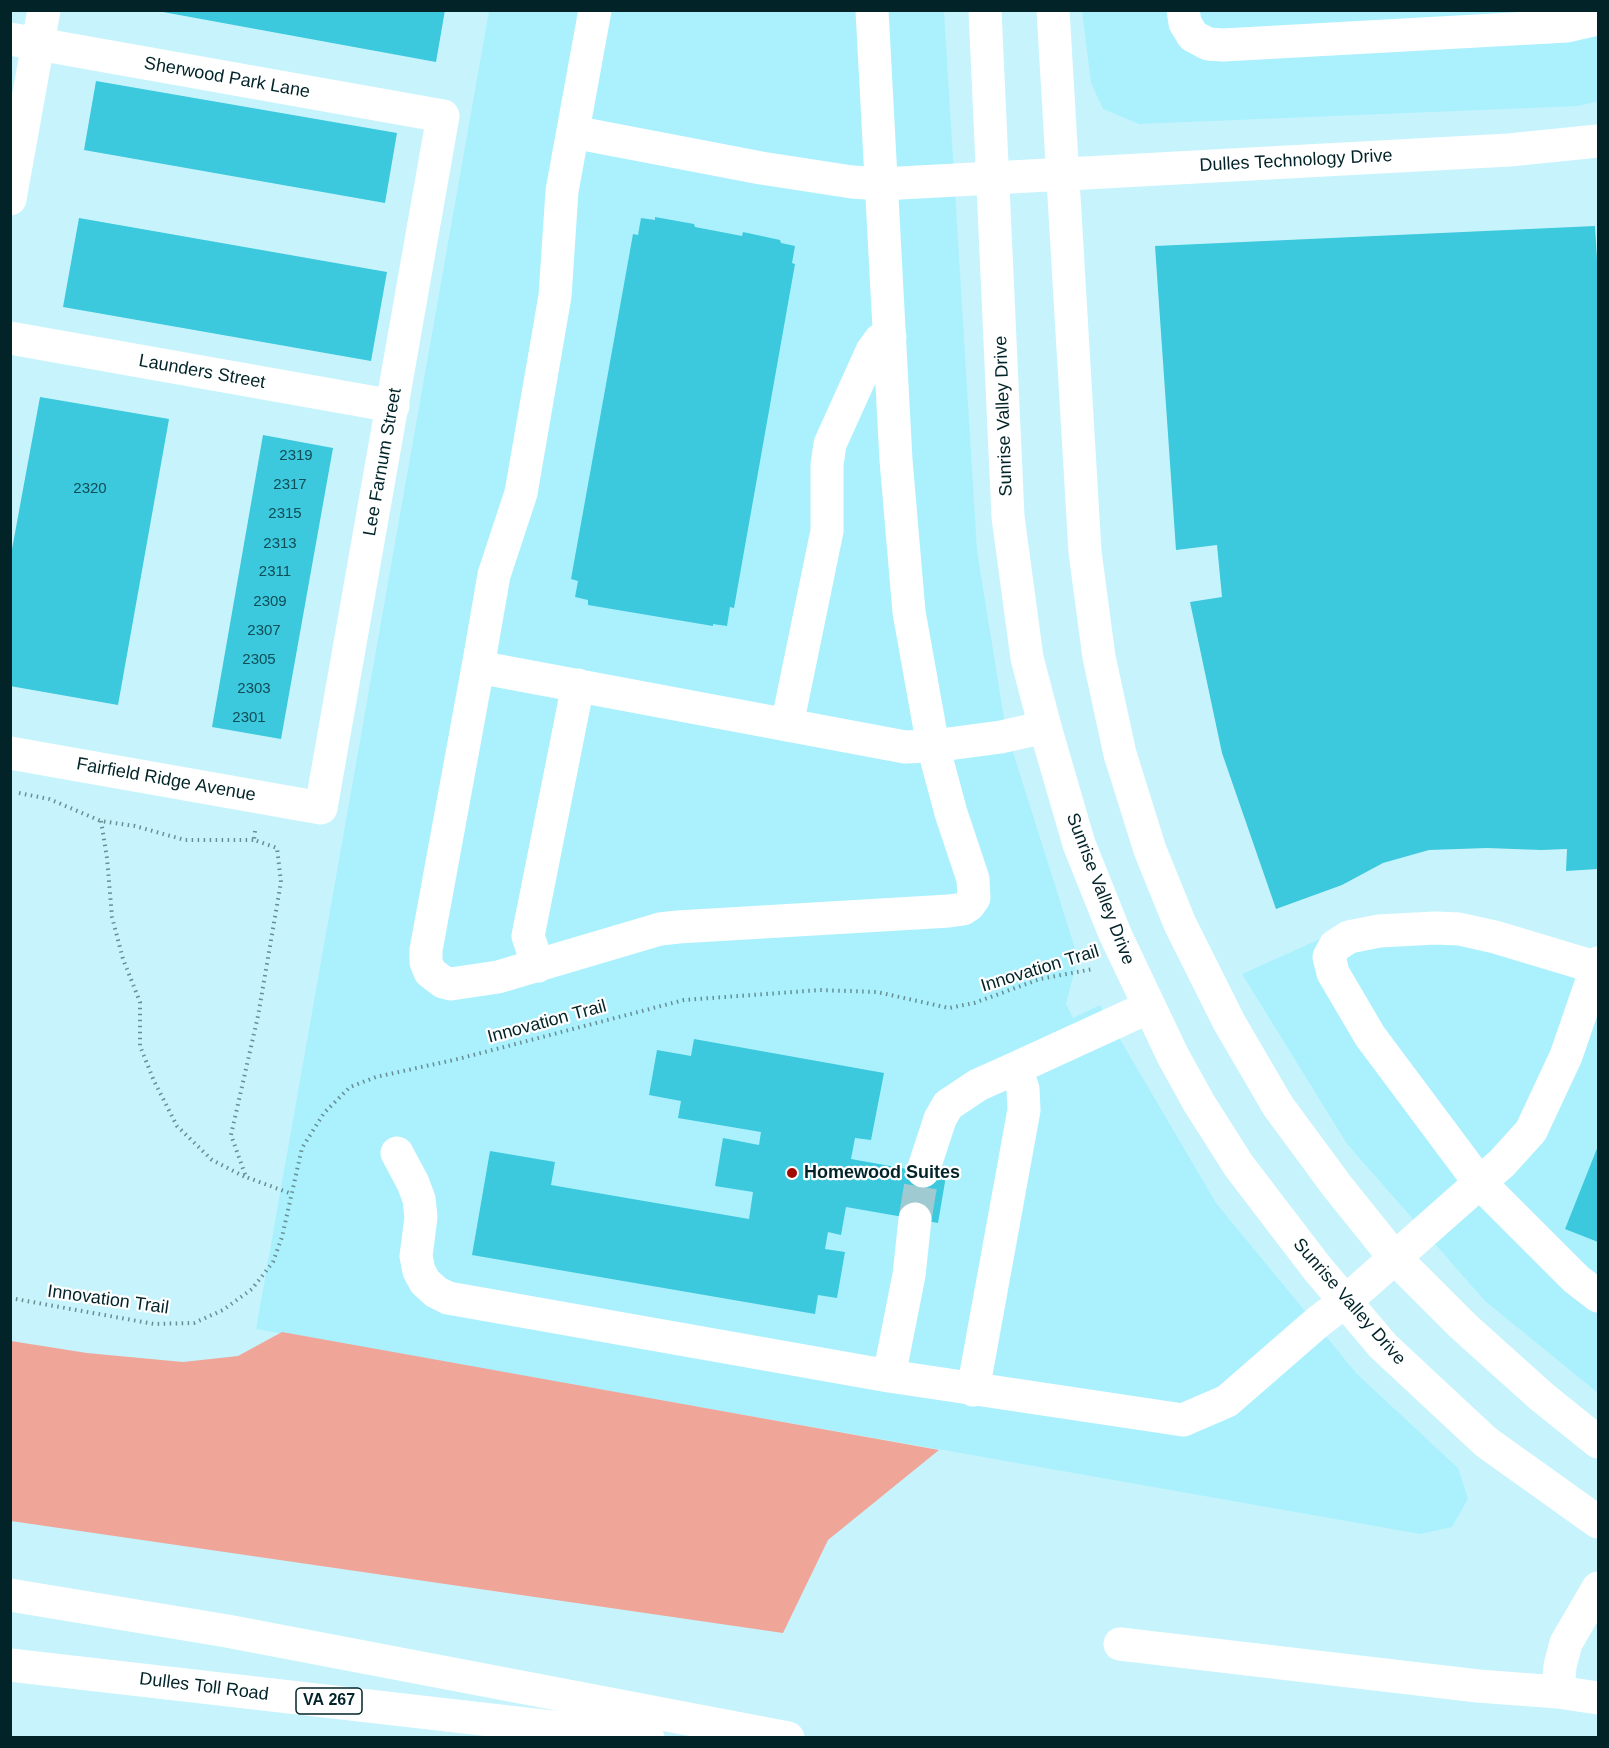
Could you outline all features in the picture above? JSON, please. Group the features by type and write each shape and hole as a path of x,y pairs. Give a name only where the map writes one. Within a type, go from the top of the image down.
{"main road":[{"path":"10,199 24,42 44,10"},
{"path":"595,10 562,191 555,296 522,493 494,575 426,950 426,962 430,972 435,978 451,984 498,977 660,929 963,909 974,898 973,879 951,813 933,746 909,612 896,460 873,10"},
{"name":"Sunrise Valley Drive","path":"985,10 1008,517 1027,658 1079,844 1125,957 1199,1103 1239,1166 1310,1259 1383,1346 1486,1442 1599,1522"},
{"path":"1053,10 1085,552 1099,657 1127,776 1150,850 1180,924 1229,1022 1278,1106 1337,1186 1394,1257 1463,1326 1542,1397 1599,1442"},
{"path":"1182,10 1185,23 1193,36 1208,44 1222,45 1525,19 1567,26 1599,20"},
{"name":"Sherwood Park Lane","path":"24,42 443,116"},
{"name":"Lee Farnum Street","path":"321,808 443,116"},
{"name":"Dulles Technology Drive","path":"573,132 761,168 852,182 882,184 1509,150 1599,141"},
{"path":"787,725 826,531 826,465 830,444 872,351 880,340 890,337"},
{"name":"Launders Street","path":"10,338 393,406"},
{"path":"478,667 905,747 933,746 1011,735 1045,727"},
{"path":"538,966 528,936 578,685"},
{"name":"Fairfield Ridge Avenue","path":"10,753 321,808"},
{"path":"397,1153 419,1199 421,1217 416,1256 419,1271 425,1282 447,1298 973,1390 1183,1420 1227,1401 1346,1300 1394,1257 1479,1182 1502,1162 1532,1131 1566,1056 1598,966 1459,929 1379,931 1341,940 1331,951 1329,957 1333,973 1370,1036 1479,1182 1576,1279 1599,1296"},
{"path":"923,1171 940,1119 948,1105 978,1085 1149,1007"},
{"path":"973,1390 1024,1110 1023,1089 1016,1068"},
{"path":"889,1376 909,1275 915,1219"},
{"path":"1558,1692 1560,1666 1566,1642 1599,1588"},
{"path":"10,1595 227,1631 788,1737"},
{"path":"1120,1644 1599,1698"},
{"name":"Dulles Toll Road","path":"10,1665 648,1737"}],"path":[{"path":"10,791 49,799 101,821 135,826 185,840 254,840 277,848 281,882 258,1016 231,1135 246,1177"},
{"path":"101,821 112,917 123,959 140,1002 140,1046 154,1081 177,1126 212,1160 246,1177 292,1194"},
{"path":"254,840 257,822"},
{"name":"Innovation Trail","path":"10,1298 153,1324 194,1323 223,1310 252,1289 273,1262 282,1237 302,1148 324,1113 350,1087 376,1077 458,1059 684,1000 831,990 877,992 949,1008 974,1003 1040,980 1091,969 1125,957"}],"shaded area":[{"path":"489,11 944,11 977,551 1006,730 1078,958 1066,1004 1073,1018 1100,1005 1216,1203 1357,1374 1458,1468 1468,1499 1452,1527 1420,1534 256,1329"},
{"path":"1082,11 1598,11 1598,101 1579,106 1139,124 1103,109 1091,83"},
{"path":"1441,919 1598,965 1598,1393 1485,1301 1347,1144 1242,974 1340,930"},
{"path":"282,1332 939,1450 828,1540 783,1633 11,1521 11,1341 87,1353 183,1362 238,1356"}],"building":[{"path":"152,10 445,10 436,62"},
{"path":"96,81 397,133 385,203 84,150"},
{"path":"655,217 742,236 743,232 780,240 781,243 795,246 792,263 795,264 734,608 730,607 727,626 713,624 713,626 588,605 588,600 575,597 578,581 571,579 633,234 638,235 641,218 655,220"},
{"path":"79,218 387,272 371,361 63,307"},
{"path":"1595,226 1598,276 1598,869 1566,871 1567,849 1429,850 1383,863 1342,885 1276,909 1222,753 1190,602 1222,597 1217,545 1176,550 1155,246"},
{"path":"40,397 169,419 118,705 10,686 10,560"},
{"path":"263,435 333,448 281,739 212,727"},
{"name":"Homewood Suites","path":"694,1039 884,1073 871,1140 855,1138 851,1159 946,1176 938,1223 846,1207 841,1235 828,1232 825,1249 845,1252 837,1298 818,1295 815,1314 472,1255 490,1151 555,1162 551,1185 749,1219 753,1192 715,1186 723,1138 759,1145 761,1132 678,1118 681,1101 649,1095 657,1050 691,1056"},
{"path":"1598,1146 1598,1242 1565,1229"}],"tunnel":[{"path":"915,1219 923,1171"}],"place":[{"name":"Homewood Suites","path":"792,1173"}]}
